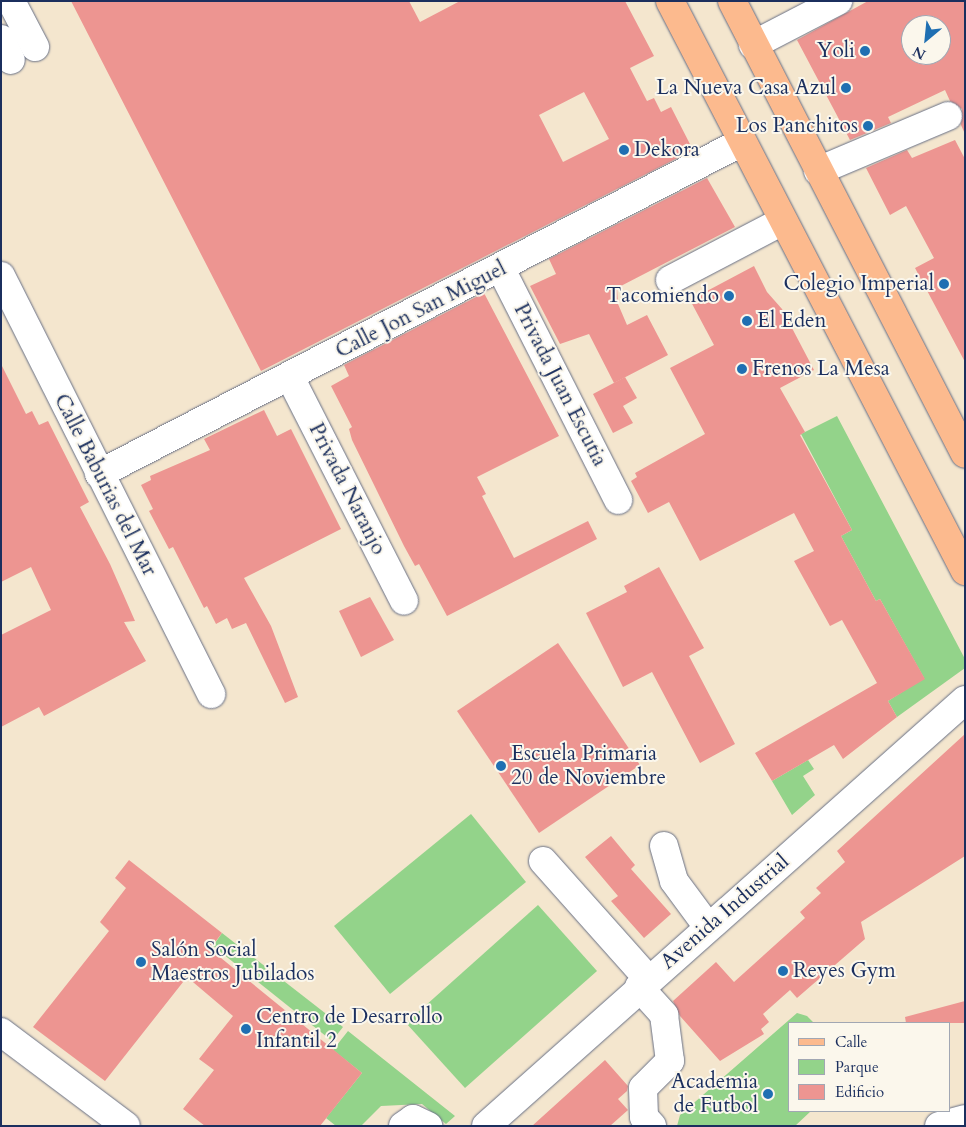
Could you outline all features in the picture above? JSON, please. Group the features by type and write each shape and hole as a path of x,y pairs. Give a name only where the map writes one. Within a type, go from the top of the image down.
{"main road":[{"path":"670,1 965,570"},
{"path":"737,3 753,45 965,454"}],"street":[{"path":"1,6 11,1 36,47"},
{"path":"753,45 838,1"},
{"path":"818,172 948,116"},
{"name":"Calle Jon San Miguel","path":"99,474 501,269 742,142"},
{"path":"670,280 783,221"},
{"name":"Privada Juan Escutia","path":"501,269 618,500"},
{"name":"Calle Baburias del Mar","path":"1,276 211,694"},
{"name":"Privada Naranjo","path":"290,377 404,601"},
{"name":"Avenida Industrial","path":"486,1126 644,983 965,700"},
{"path":"664,846 674,881 708,927"},
{"path":"543,861 644,983 664,1015 670,1061 643,1088 644,1117 652,1126"},
{"path":"1,1032 126,1126"},
{"path":"403,1126 413,1119 428,1126"},
{"path":"940,1126 965,1119"}],"green space":[{"path":"837,416 965,659 965,668 897,717 888,701 924,678 880,599 876,601 841,536 852,530 801,434"},
{"path":"808,760 814,769 803,776 815,795 792,815 772,781"},
{"path":"471,814 526,882 390,994 334,926"},
{"path":"538,905 597,971 465,1088 406,1023"},
{"path":"222,933 343,1027 332,1041 213,946"},
{"path":"797,1013 807,1016 813,1022 788,1022 788,1112 810,1112 795,1126 677,1126 680,1115"},
{"path":"348,1031 455,1116 446,1124 422,1104 381,1106 361,1126 336,1126 326,1118 362,1073 333,1050"}],"building":[{"path":"71,1 409,1 420,22 460,1 625,1 654,56 630,68 647,101 654,98 661,112 671,107 693,150 261,371","holes":["584,92 609,139 563,162 539,115"]},
{"path":"868,1 965,1 965,134 961,125 962,109 950,101 945,90 888,117 891,123 850,140 797,40"},
{"path":"955,140 965,159 965,362 915,268 934,258 906,206 890,215 866,168 907,150 912,158"},
{"path":"707,178 735,227 617,288 618,304 627,325 647,315 668,355 614,383 589,334 560,344 530,286 556,274 549,259"},
{"path":"754,266 767,292 782,309 814,370 780,388 805,432 800,435 852,530 841,536 876,601 880,599 925,679 888,701 897,717 843,759 834,745 772,781 755,753 877,683 842,620 830,626 794,561 814,551 794,513 700,561 669,502 648,513 631,481 637,477 635,473 705,434 670,368 714,345 690,300"},
{"path":"484,293 559,436 477,477 486,494 482,496 514,558 588,521 597,539 447,616 419,564 415,566 404,546 352,440 349,429 352,427 331,386 349,376 344,365"},
{"path":"1,364 26,414 32,411 39,425 48,421 89,502 80,507 110,564 135,621 124,622 146,661 44,716 39,707 1,727 1,635 51,610 31,567 1,582"},
{"path":"625,377 637,398 623,406 633,423 613,433 593,394"},
{"path":"264,410 277,436 291,429 341,529 244,578 271,626 298,697 285,703 246,623 232,629 227,618 216,624 207,606 204,608 173,547 169,549 149,511 153,509 141,485 151,480 150,476 210,450 204,439"},
{"path":"659,567 704,648 689,656 735,744 700,763 652,672 623,687 586,613 627,592 624,586"},
{"path":"370,597 394,640 361,657 339,611"},
{"path":"558,643 640,765 539,833 457,711"},
{"path":"965,734 965,856 861,922 865,939 797,998 790,990 763,1014 769,1022 761,1029 764,1034 720,1061 680,1016 673,1001 716,962 734,982 805,918 800,912 821,893 816,888 845,862 837,851"},
{"path":"611,836 635,865 631,869 671,914 644,938 611,901 618,896 585,857"},
{"path":"129,860 222,933 210,949 362,1073 320,1126 205,1126 183,1109 214,1070 199,1059 233,1016 187,977 105,1081 33,1027 109,931 100,922 126,888 115,878"},
{"path":"965,1001 965,1023 906,1022 905,1017"},
{"path":"605,1060 628,1086 627,1091 618,1099 628,1110 610,1126 532,1126"}],"place":[{"name":"Yoli","path":"865,51"},
{"name":"La Nueva Casa Azul","path":"846,88"},
{"name":"Los Panchitos","path":"868,126"},
{"name":"Dekora","path":"624,150"},
{"name":"Colegio Imperial","path":"944,284"},
{"name":"Tacomiendo","path":"729,296"},
{"name":"El Eden","path":"747,321"},
{"name":"Frenos La Mesa","path":"742,369"},
{"name":"Escuela Primaria 20 de Noviembre","path":"501,766"},
{"name":"Salón Social Maestros Jubilados","path":"141,962"},
{"name":"Reyes Gym","path":"783,971"},
{"name":"Centro de Desarrollo Infantil 2","path":"246,1029"},
{"name":"Academia de Futbol","path":"768,1094"}]}
